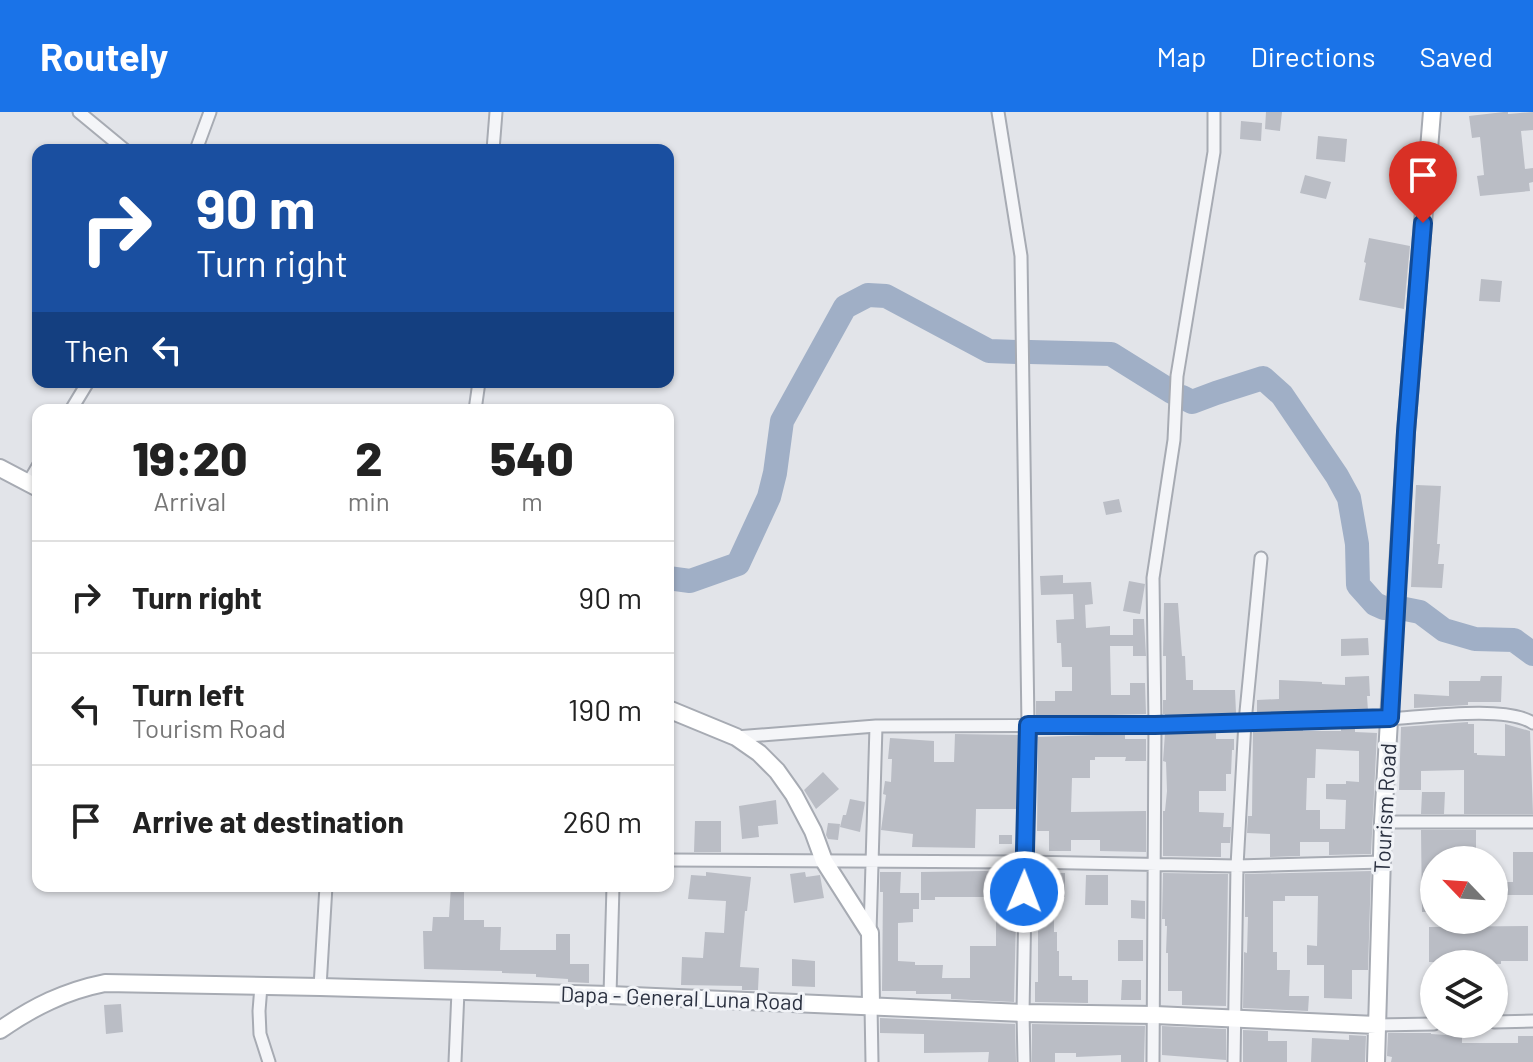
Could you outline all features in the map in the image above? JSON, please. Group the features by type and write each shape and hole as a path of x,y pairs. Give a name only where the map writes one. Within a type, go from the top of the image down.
{"main road":[{"name":"Tourism Road","path":"1376,1062 1383,822 1406,432 1432,112"},
{"path":"0,468 32,484"},
{"path":"674,711 736,737 759,753 794,795 813,831 824,861 870,933 871,1006"},
{"name":"Dapa - General Luna Road","path":"0,1030 53,998 105,983 610,995 1376,1025"}],"street":[{"path":"79,112 118,144"},
{"path":"198,144 210,112"},
{"path":"493,144 496,112"},
{"path":"998,112 1021,256 1028,725 1024,1062"},
{"path":"1153,1062 1153,578 1174,440 1177,376 1214,152 1214,112"},
{"path":"1234,1062 1237,866 1245,722 1261,558"},
{"path":"736,737 876,726 1155,725 1496,713 1518,715 1533,723"},
{"path":"870,933 876,726"},
{"path":"1383,822 1533,822"},
{"path":"674,860 1237,866 1382,862"},
{"path":"320,987 326,892"},
{"path":"610,995 613,892"},
{"path":"261,986 260,1034 269,1062"},
{"path":"455,1062 458,991"},
{"path":"871,1006 872,1062"},
{"path":"1508,1022 1533,1021"},
{"path":"1376,1025 1420,1024"}],"building":[{"path":"1266,112 1282,112 1280,131 1265,129"},
{"path":"1533,112 1533,130 1521,131 1525,169 1533,168 1530,191 1480,196 1477,176 1484,175 1480,137 1472,138 1469,116"},
{"path":"1241,121 1262,123 1261,141 1240,139"},
{"path":"1318,136 1347,139 1345,162 1316,159"},
{"path":"1305,175 1331,182 1326,199 1300,193"},
{"path":"1369,238 1410,246 1404,309 1359,300"},
{"path":"1481,279 1502,281 1500,302 1479,301"},
{"path":"1416,485 1441,486 1437,544 1440,544 1438,564 1444,564 1442,588 1411,587"},
{"path":"1119,499 1122,512 1106,515 1103,502"},
{"path":"1063,575 1063,583 1091,582 1093,604 1085,605 1086,628 1110,626 1110,635 1133,635 1133,619 1144,619 1146,656 1133,656 1133,646 1110,646 1111,695 1130,695 1130,683 1145,683 1146,714 1036,717 1036,701 1055,701 1055,691 1072,691 1072,667 1062,667 1056,620 1074,619 1073,594 1041,595 1040,576"},
{"path":"1129,581 1145,584 1140,614 1123,611"},
{"path":"1164,603 1178,603 1186,680 1193,680 1193,690 1235,690 1236,713 1163,714 1163,700 1166,700"},
{"path":"1368,638 1369,655 1341,656 1341,639"},
{"path":"1369,676 1368,711 1257,713 1257,700 1279,699 1279,680 1345,685 1345,677"},
{"path":"1481,676 1502,676 1501,702 1414,708 1414,694 1449,696 1449,681 1480,681"},
{"path":"1474,724 1474,753 1477,755 1505,756 1505,724 1530,731 1533,814 1464,814 1464,770 1421,771 1421,790 1399,790 1401,727"},
{"path":"1355,728 1355,732 1377,733 1371,854 1329,855 1329,842 1300,842 1300,856 1270,857 1270,834 1247,833 1248,816 1252,816 1253,731","holes":["1316,749 1359,751 1359,782 1326,784 1326,799 1346,800 1345,829 1320,829 1320,810 1306,810 1307,778 1315,778"]},
{"path":"1216,732 1216,739 1234,739 1231,774 1226,774 1226,791 1199,791 1199,812 1224,813 1223,827 1231,827 1230,843 1221,843 1221,857 1163,856 1163,811 1167,791 1166,762 1163,761 1165,733"},
{"path":"955,734 1018,735 1018,809 976,809 975,848 912,847 913,834 881,830 885,781 891,782 892,759 888,759 890,738 934,741 934,762 954,762"},
{"path":"1125,734 1125,739 1146,739 1146,761 1125,761 1126,757 1095,757 1095,760 1090,760 1090,778 1072,778 1071,812 1146,811 1146,852 1100,851 1100,840 1071,840 1071,851 1049,851 1049,831 1037,831 1038,737"},
{"path":"823,772 839,789 816,809 804,790"},
{"path":"1422,792 1445,792 1444,814 1421,814"},
{"path":"850,799 865,802 860,832 840,827"},
{"path":"776,800 778,824 758,826 759,837 742,839 739,806"},
{"path":"695,821 721,821 721,852 694,852"},
{"path":"828,823 840,824 838,840 828,839"},
{"path":"1421,830 1476,830 1476,846 1421,846"},
{"path":"999,835 1012,835 1012,844 999,844"},
{"path":"1513,852 1533,852 1533,895 1508,895 1508,882 1513,882"},
{"path":"985,871 1017,875 1014,1002 951,999 951,994 916,994 916,991 882,991 883,892 880,892 880,872 901,872 900,893 919,893 919,909 913,909 913,922 898,923 898,961 915,962 915,965 943,965 942,978 970,978 970,946 996,946 996,897 935,897 935,900 921,900 921,872"},
{"path":"1371,871 1368,970 1352,970 1352,999 1324,998 1324,965 1307,965 1307,945 1317,946 1318,896 1285,896 1285,901 1273,901 1273,952 1277,952 1277,970 1290,970 1289,996 1309,996 1308,1011 1243,1008 1248,917 1245,917 1245,874"},
{"path":"706,872 751,877 740,967 759,968 758,990 742,990 742,986 681,985 682,957 703,958 705,932 724,933 726,901 688,899 691,875 706,876"},
{"path":"805,872 806,877 820,875 824,898 794,903 790,874"},
{"path":"1039,873 1065,873 1065,897 1038,897"},
{"path":"1163,873 1228,874 1226,1006 1182,1005 1182,991 1168,991 1167,926 1165,919 1162,919"},
{"path":"1086,875 1108,875 1108,905 1085,905"},
{"path":"451,892 464,892 464,920 484,920 484,927 501,927 500,950 556,950 556,934 570,934 570,964 589,964 589,983 502,971 424,969 423,931 432,931 433,917 449,917"},
{"path":"1131,900 1145,901 1145,919 1131,918"},
{"path":"1038,917 1054,917 1059,976 1088,980 1088,1003 1035,1002"},
{"path":"1508,926 1528,926 1528,961 1508,961 1508,950 1429,950 1429,934 1508,934"},
{"path":"1118,940 1143,940 1143,961 1118,961"},
{"path":"792,959 815,961 815,987 792,986"},
{"path":"1122,980 1141,980 1141,1000 1121,1000"},
{"path":"121,1004 123,1032 106,1034 104,1005"},
{"path":"880,1018 1015,1024 1016,1062 988,1062 989,1052 924,1053 924,1034 880,1033"},
{"path":"1032,1024 1145,1026 1144,1062 1121,1062 1121,1055 1076,1057 1076,1053 1055,1053 1055,1062 1032,1062"},
{"path":"1162,1026 1226,1029 1226,1060 1162,1055"},
{"path":"1243,1030 1268,1031 1268,1041 1287,1041 1287,1062 1243,1062"},
{"path":"1388,1033 1420,1033 1420,1038 1462,1038 1462,1043 1518,1043 1518,1036 1533,1036 1533,1062 1391,1062 1392,1057 1387,1056"},
{"path":"1349,1035 1366,1036 1365,1062 1311,1062 1312,1038 1349,1040"}],"waterway":[{"path":"674,579 690,581 738,564 769,497 782,421 845,307 868,295 886,296 989,351 1017,352"},
{"path":"1030,352 1111,354 1172,392"},
{"path":"1182,397 1192,402 1263,378 1282,395 1349,498 1357,544 1358,585 1375,604 1384,608"},
{"path":"1405,609 1420,612 1444,630 1475,639 1514,640 1533,654"}],"route":[{"path":"1024,892 1028,725 1155,725 1390,718 1406,432 1423,223"}]}
